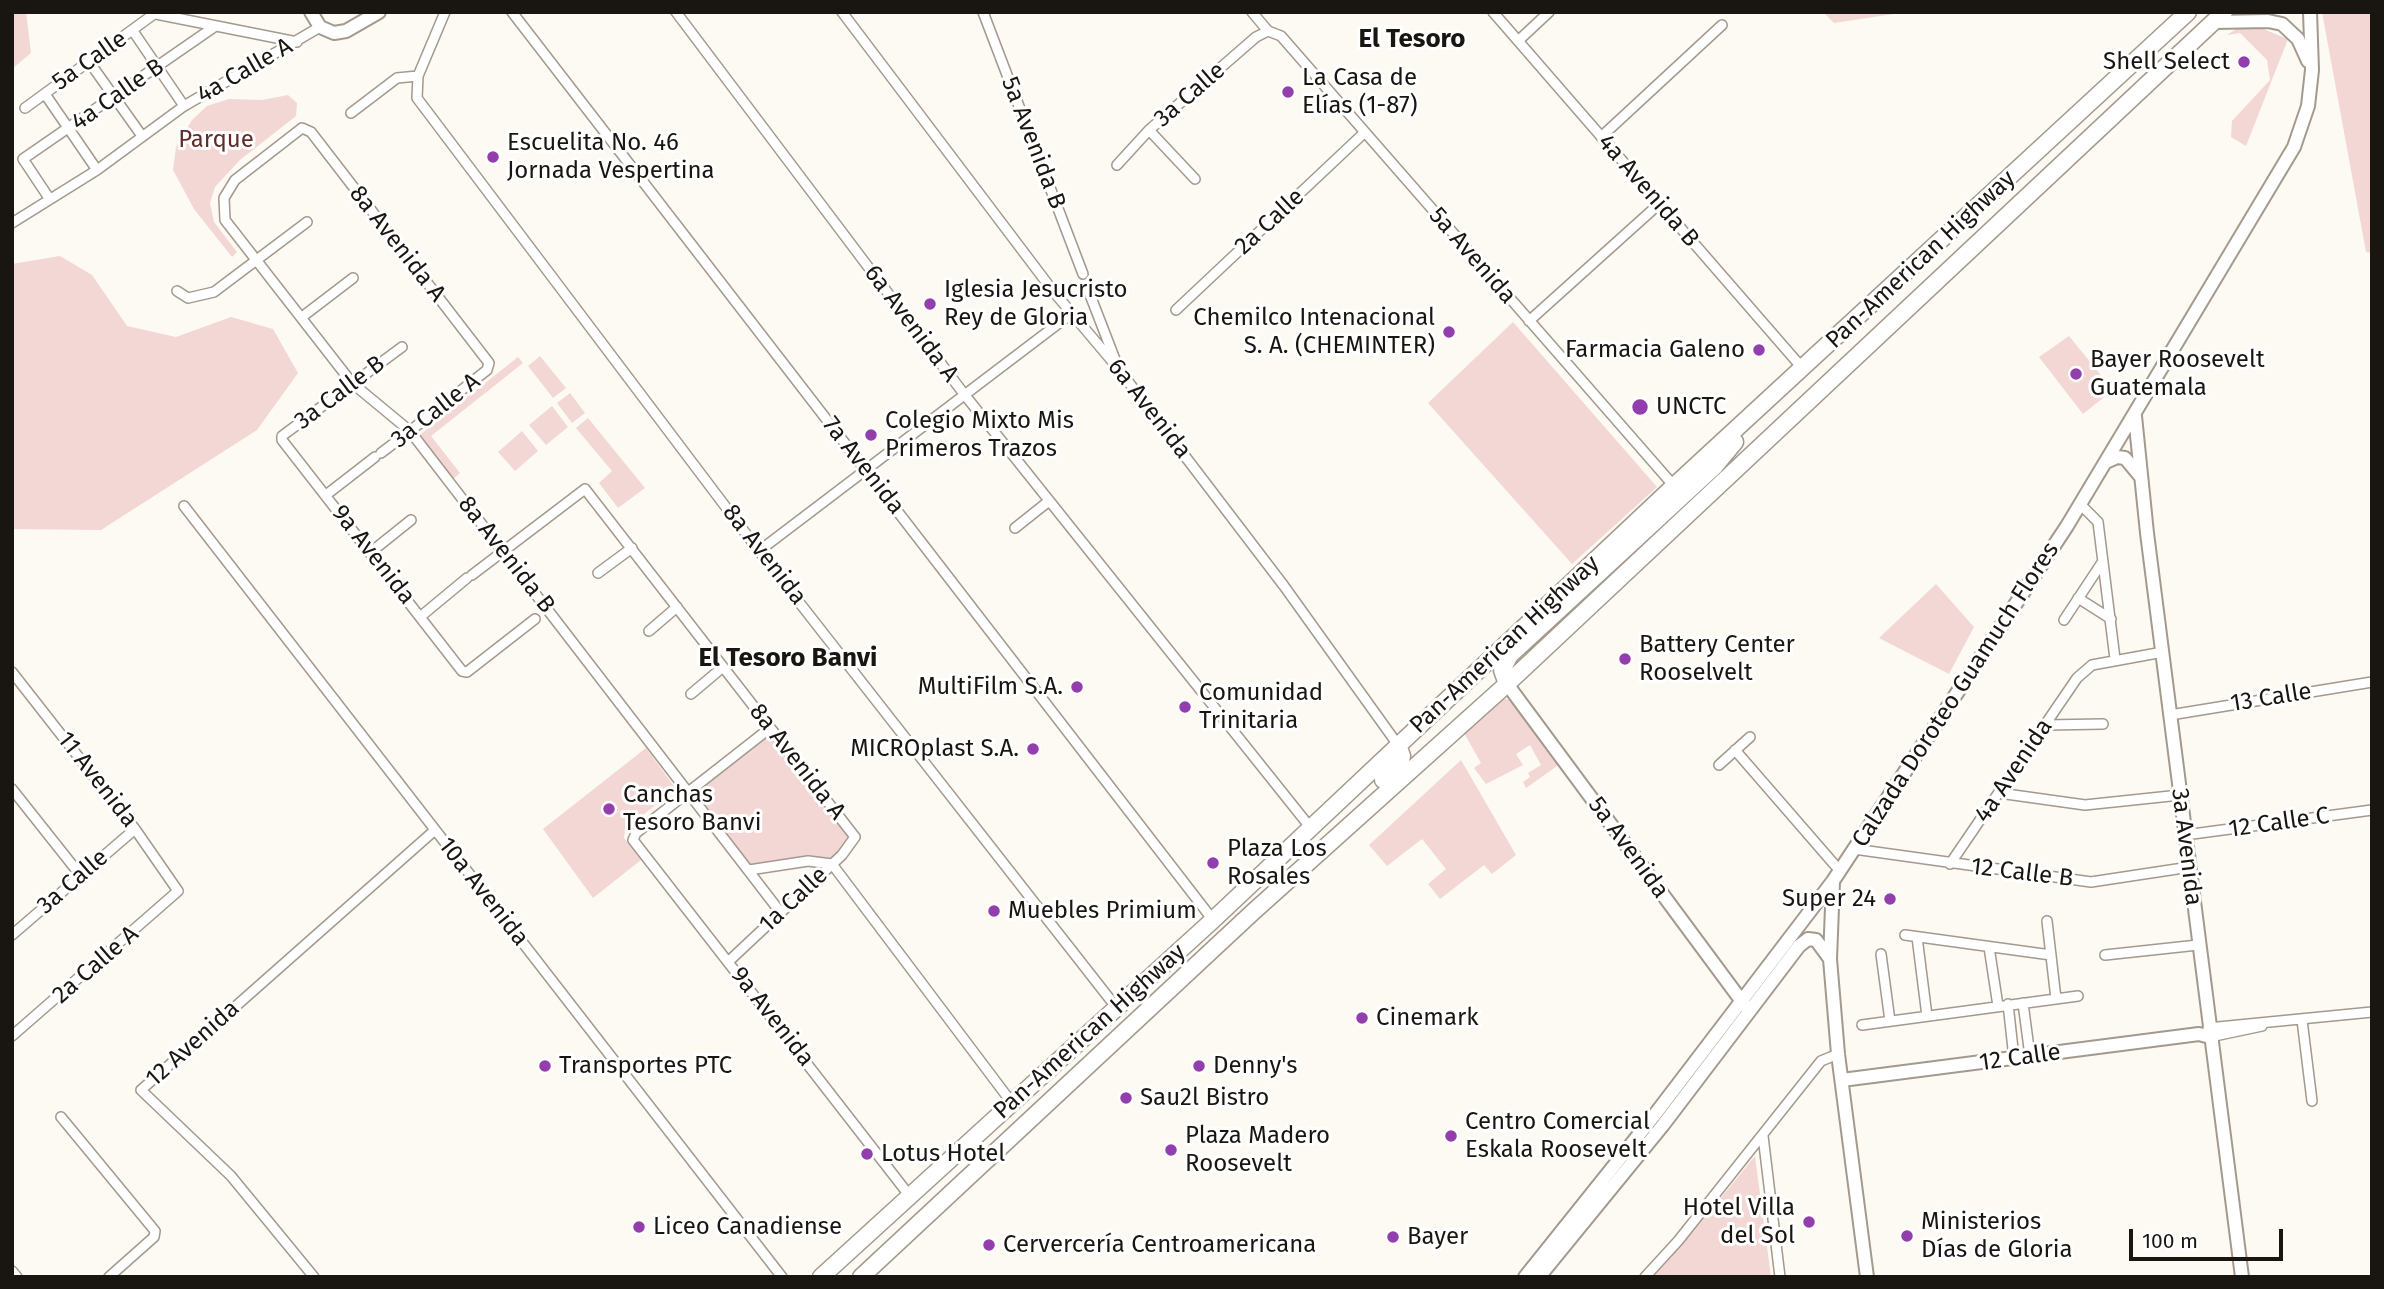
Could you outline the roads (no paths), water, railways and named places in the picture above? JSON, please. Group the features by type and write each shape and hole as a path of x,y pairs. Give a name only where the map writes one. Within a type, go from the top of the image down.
{"highway":[{"name":"Pan-American Highway","path":"821,1277 1213,920 1674,486 1804,369 2188,12"},
{"name":"Pan-American Highway","path":"861,1277 1350,823 1507,684 2219,17"},
{"path":"2000,186 1988,211 1988,222 1995,222 2015,207"},
{"path":"1507,684 1502,670 1510,655 1715,466 1754,414"},
{"path":"1350,823 1363,799 1400,764 1402,756 1398,745"},
{"path":"1031,1119 1025,1111 1026,1102 1081,1052 1095,1027"},
{"path":"915,1224 928,1201 1013,1124 1017,1113 1012,1103"}],"main road":[{"path":"312,12 320,27"},
{"name":"4a Calle A","path":"320,27 334,33 346,31 379,12"},
{"name":"Calzada Doroteo Guamuch Flores","path":"1539,1277 1663,1125 1837,876 2135,416 2294,148 2306,114 2312,70 2310,12"},
{"path":"2219,17 2268,21 2282,18 2298,39 2312,70"},
{"name":"3a Avenida","path":"2135,416 2169,715 2190,867 2206,1033 2242,1277"},
{"path":"2106,462 2118,457 2125,458 2134,466 2141,480"},
{"name":"5a Avenida","path":"1507,684 1745,1006"},
{"path":"1837,876 1830,959 1838,1054 1867,1277"},
{"name":"Calzada Doroteo Guamuch Flores","path":"1525,1277 1745,1006 1805,940 1818,942 1830,959"},
{"name":"12 Calle","path":"1842,1080 2206,1033"}],"street":[{"path":"351,113 397,78 418,76 444,12"},
{"name":"7a Avenida","path":"512,12 1213,920"},
{"name":"6a Avenida A","path":"676,12 964,394 1310,828"},
{"name":"6a Avenida","path":"842,12 1071,314 1117,367 1284,586 1398,745"},
{"name":"5a Avenida B","path":"983,12 1083,274"},
{"name":"5a Avenida","path":"1252,12 1268,31 1281,36 1674,486"},
{"name":"4a Avenida B","path":"1493,12 1804,369"},
{"path":"1518,41 1549,12"},
{"path":"151,13 297,42"},
{"name":"5a Calle","path":"25,108 133,31 151,13"},
{"path":"1601,136 1722,25"},
{"name":"4a Calle B","path":"49,198 23,162 25,157 70,129 215,27"},
{"name":"4a Calle A","path":"12,223 97,170 184,106 320,27"},
{"path":"133,31 184,106"},
{"name":"3a Calle","path":"1117,165 1149,130 1256,37 1268,31"},
{"path":"90,63 142,136"},
{"name":"8a Avenida","path":"418,76 417,99 759,551 1116,1007"},
{"path":"45,93 97,170"},
{"name":"8a Avenida A","path":"222,208 229,188 242,172 300,128 311,132 489,367"},
{"path":"1149,130 1195,179"},
{"name":"2a Calle","path":"1176,310 1364,133"},
{"path":"1529,321 1659,204"},
{"name":"8a Avenida B","path":"222,208 226,220 352,383 410,431 781,913"},
{"path":"177,291 188,298 207,296 307,222"},
{"path":"302,317 353,278"},
{"path":"1087,287 1117,367"},
{"path":"759,551 1071,314"},
{"name":"3a Calle B","path":"282,440 282,436 402,347"},
{"name":"3a Calle A","path":"326,495 489,367"},
{"name":"9a Avenida","path":"282,440 462,671 467,672 535,619"},
{"name":"8a Avenida A","path":"503,551 584,488 855,837"},
{"path":"1015,528 1049,501"},
{"path":"2080,504 2098,522 2115,659 2163,652"},
{"name":"10a Avenida","path":"184,506 782,1277"},
{"path":"371,552 411,520"},
{"path":"598,573 632,548"},
{"path":"420,617 503,551"},
{"path":"2064,620 2103,561"},
{"path":"2078,598 2110,620"},
{"path":"649,631 677,607"},
{"name":"4a Avenida","path":"1950,864 2077,678 2092,665 2115,659"},
{"path":"691,694 723,667"},
{"name":"11 Avenida","path":"12,672 135,830 177,891"},
{"name":"13 Calle","path":"2169,715 2372,682"},
{"path":"2046,725 2103,724"},
{"path":"690,793 770,728"},
{"path":"1719,765 1750,737"},
{"path":"1735,750 1837,876"},
{"path":"12,789 81,876"},
{"name":"9a Avenida","path":"690,793 636,833 633,840 909,1195"},
{"path":"1999,793 2084,805 2180,795"},
{"name":"12 Calle C","path":"2185,835 2372,810"},
{"name":"3a Calle","path":"13,932 135,830"},
{"name":"12 Avenida","path":"314,1277 231,1176 141,1090 435,830"},
{"name":"1a Calle","path":"729,961 832,864 855,837"},
{"name":"12 Calle B","path":"1854,849 2091,881 2190,867"},
{"path":"749,870 808,861 832,864 1012,1103"},
{"name":"2a Calle A","path":"12,1036 177,891"},
{"path":"2047,921 2056,999"},
{"path":"1905,935 2051,955"},
{"path":"1917,937 1927,1016"},
{"path":"2105,955 2198,946"},
{"path":"1989,947 2011,1028 2014,1058"},
{"path":"1881,954 1890,1021"},
{"path":"1862,1025 2078,996"},
{"path":"2022,1003 2030,1056"},
{"name":"12 Calle","path":"2206,1033 2246,1031 2264,1025 2372,1012"},
{"path":"2302,1020 2312,1101"},
{"path":"2011,1028 2026,1026"},
{"path":"1645,1277 1678,1241 1821,1061 1838,1054"},
{"path":"61,1117 155,1233 109,1277"},
{"path":"1763,1136 1780,1277"},
{"path":"12,1271 17,1277"}],"place":[{"name":"Shell Select","path":"2244,62"},
{"name":"La Casa de Elías (1-87)","path":"1288,92"},
{"name":"Escuelita No. 46 Jornada Vespertina","path":"493,157"},
{"name":"Iglesia Jesucristo Rey de Gloria","path":"930,304"},
{"name":"Chemilco Intenacional S. A. (CHEMINTER)","path":"1449,332"},
{"name":"Farmacia Galeno","path":"1759,350"},
{"name":"Bayer Roosevelt Guatemala","path":"2076,374"},
{"name":"UNCTC","path":"1640,407"},
{"name":"Colegio Mixto Mis Primeros Trazos","path":"871,435"},
{"name":"Battery Center Rooselvelt","path":"1625,659"},
{"name":"MultiFilm S.A.","path":"1077,687"},
{"name":"Comunidad Trinitaria","path":"1185,707"},
{"name":"MICROplast S.A.","path":"1033,749"},
{"name":"Canchas Tesoro Banvi","path":"609,809"},
{"name":"Plaza Los Rosales","path":"1213,863"},
{"name":"Super 24","path":"1890,899"},
{"name":"Muebles Primium","path":"994,911"},
{"name":"Cinemark","path":"1362,1018"},
{"name":"Transportes PTC","path":"545,1066"},
{"name":"Denny's","path":"1199,1066"},
{"name":"Sau2l Bistro","path":"1126,1098"},
{"name":"Centro Comercial Eskala Roosevelt","path":"1451,1136"},
{"name":"Plaza Madero Roosevelt","path":"1171,1150"},
{"name":"Lotus Hotel","path":"867,1154"},
{"name":"Hotel Villa del Sol","path":"1809,1222"},
{"name":"Liceo Canadiense","path":"639,1227"},
{"name":"Ministerios Días de Gloria","path":"1907,1236"},
{"name":"Bayer","path":"1393,1237"},
{"name":"Cervercería Centroamericana","path":"989,1245"}],"district":[{"name":"El Tesoro","path":"1412,40"},
{"name":"El Tesoro Banvi","path":"788,659"}],"park label":[{"name":"Parque","path":"216,140"}]}
